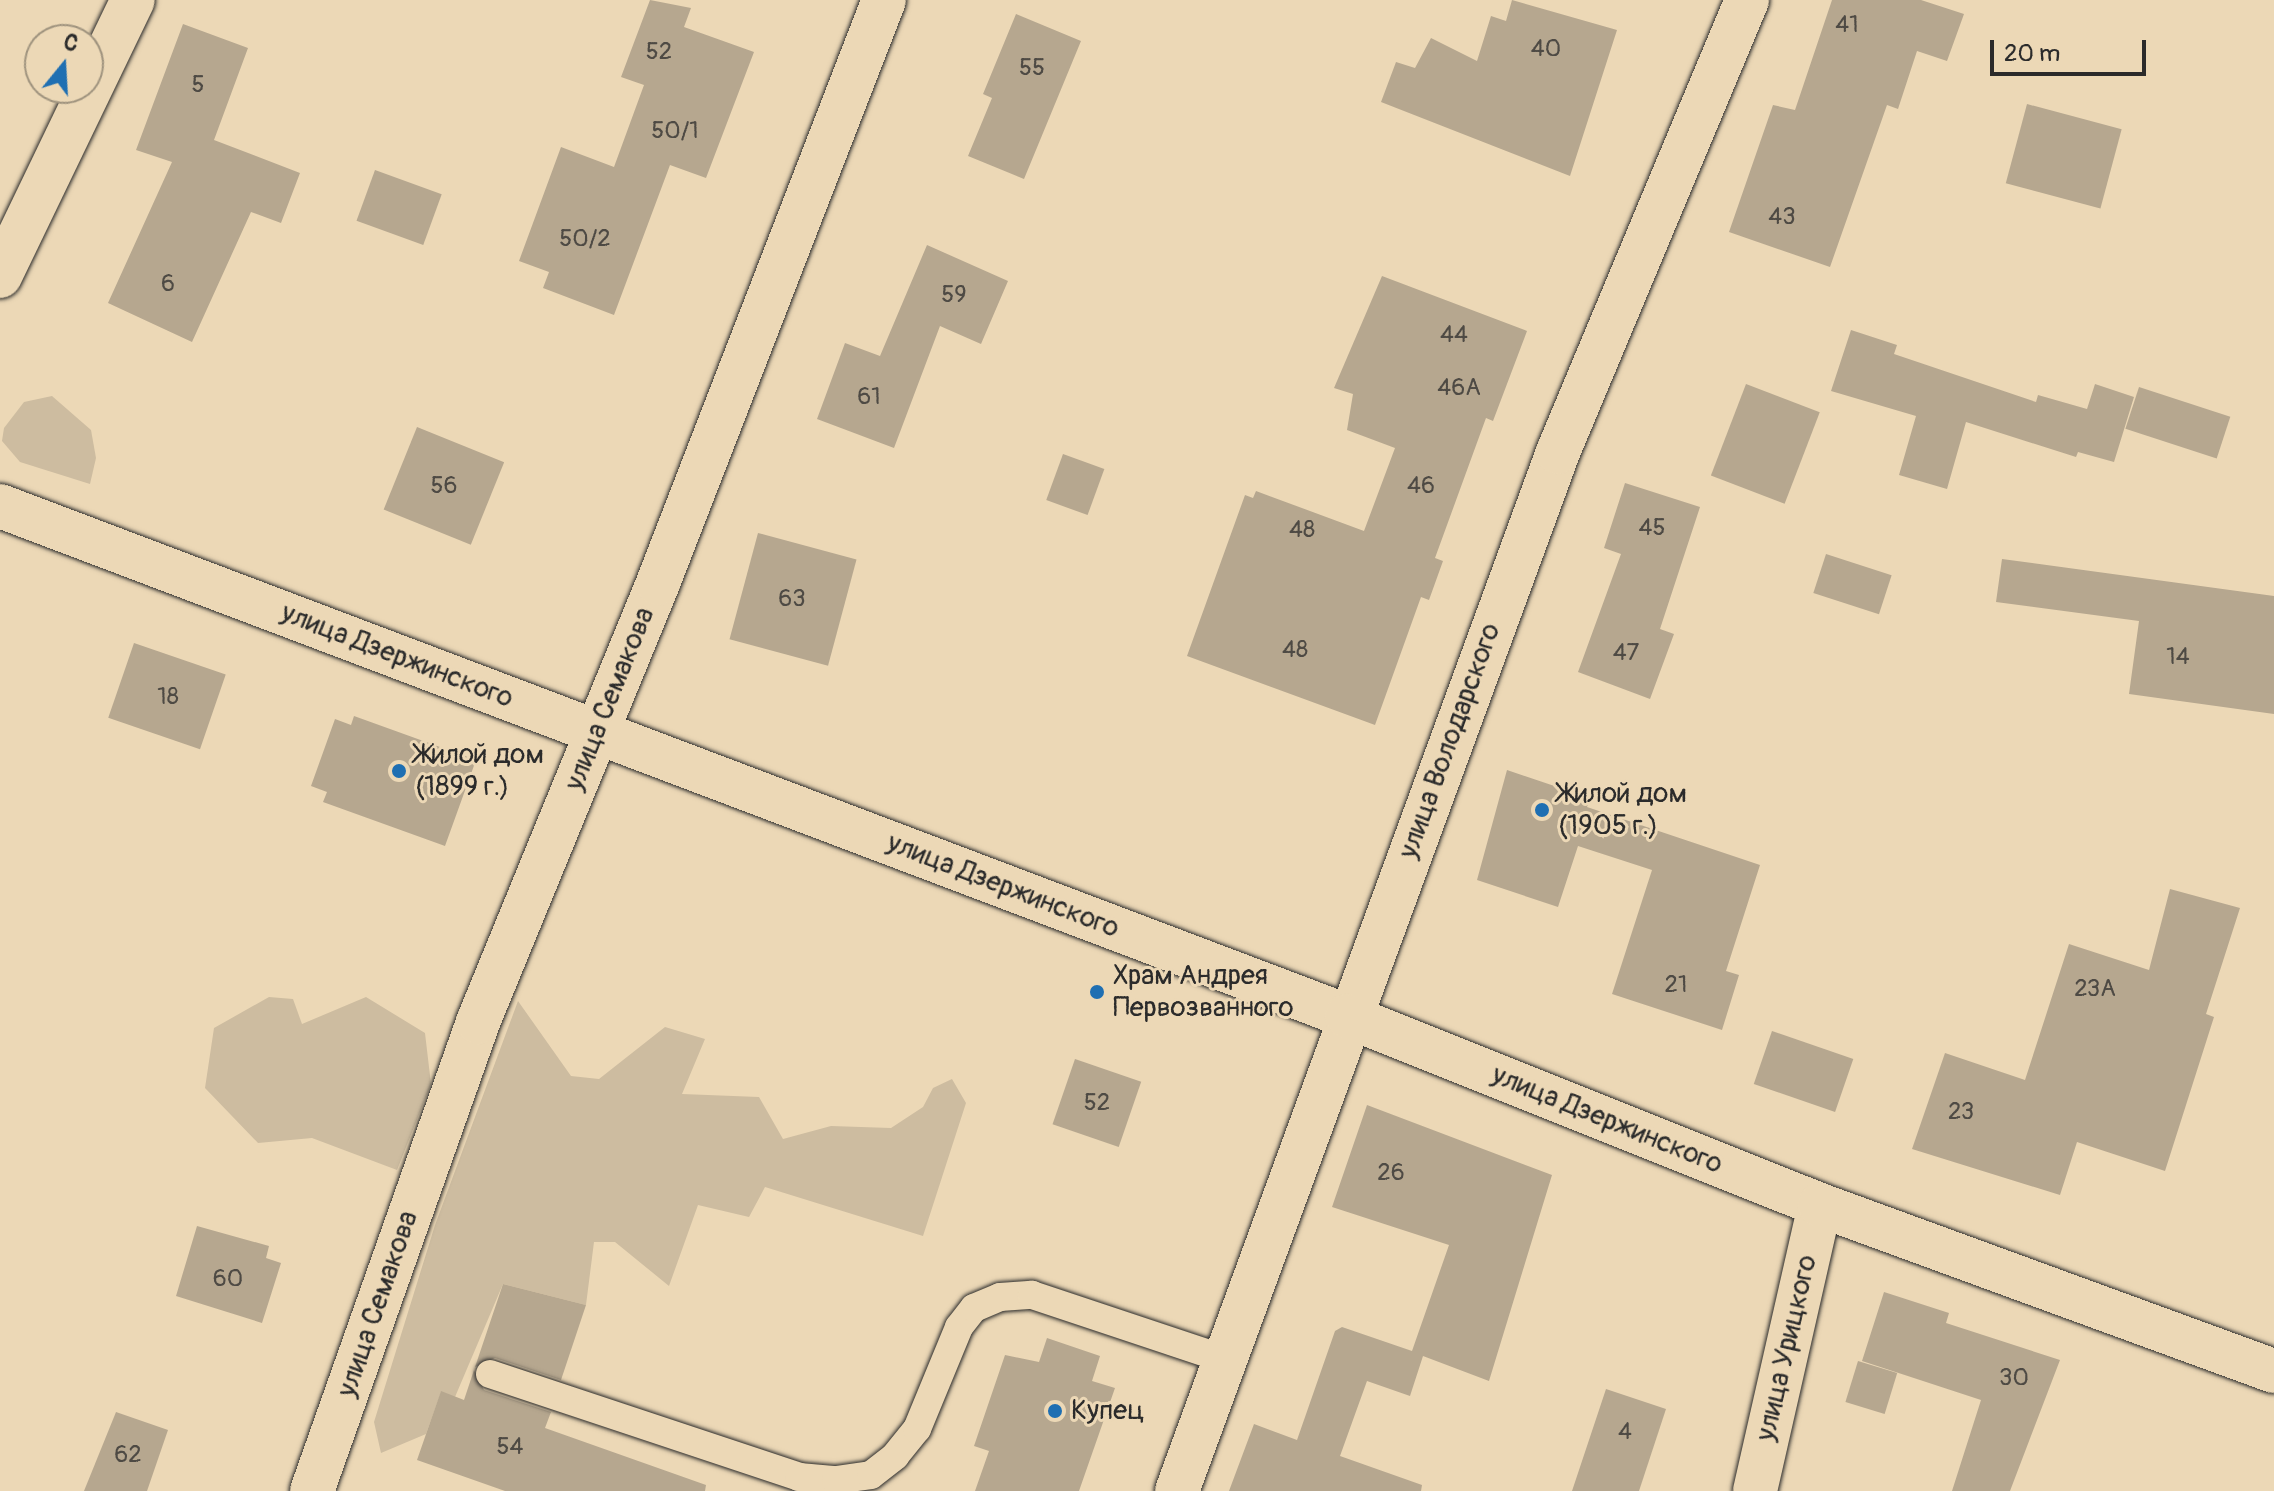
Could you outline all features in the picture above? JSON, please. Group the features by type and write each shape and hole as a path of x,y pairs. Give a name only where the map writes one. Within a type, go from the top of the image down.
{"street":[{"path":"0,276 133,0"},
{"name":"улица Семакова","path":"312,1491 478,1022 597,732 884,0"},
{"name":"улица Володарского","path":"1177,1491 1347,1016 1558,452 1747,0"},
{"name":"улица Дзержинского","path":"0,506 1347,1016 1820,1205 2274,1371"},
{"name":"улица Урицкого","path":"1755,1491 1820,1205"}],"lane":[{"path":"490,1374 799,1477 836,1480 871,1475 895,1456 917,1429 959,1327 974,1308 1000,1297 1032,1295 1224,1359"}],"shaded area":[{"path":"52,396 91,430 96,458 90,484 20,462 2,441 4,428 24,402"},
{"path":"269,997 293,999 302,1024 366,997 425,1033 431,1084 397,1170 312,1138 258,1143 205,1088 214,1028"},
{"path":"518,1001 571,1076 599,1079 665,1027 705,1039 682,1094 759,1097 783,1139 831,1126 891,1128 923,1107 933,1088 952,1079 966,1103 923,1236 765,1187 749,1217 698,1205 669,1286 615,1242 594,1242 586,1305 503,1284 455,1397 441,1392 426,1434 381,1453 374,1422 435,1225"}],"building":[{"path":"650,0 691,8 684,27 754,52 706,178 670,165 614,315 543,288 549,272 519,261 561,147 614,167 644,85 621,77"},
{"path":"1512,0 1617,30 1570,176 1381,102 1396,62 1415,68 1431,38 1477,61 1491,16 1506,21"},
{"path":"1832,0 1921,0 1964,14 1947,61 1917,51 1898,109 1887,105 1830,267 1729,232 1773,105 1795,110"},
{"path":"1016,14 1081,41 1024,179 968,156 992,98 983,94"},
{"path":"183,24 248,48 214,140 300,173 281,223 251,212 192,342 108,303 172,162 136,150"},
{"path":"2027,104 2122,129 2100,209 2006,183"},
{"path":"375,170 442,194 423,245 357,221"},
{"path":"927,245 1008,281 981,344 940,326 894,448 817,419 845,343 880,356"},
{"path":"1382,276 1527,331 1493,421 1486,418 1435,558 1443,561 1429,600 1421,597 1375,725 1187,656 1245,495 1253,498 1256,491 1364,531 1395,448 1347,430 1353,394 1334,388"},
{"path":"1851,330 1897,345 1894,354 2036,402 2038,395 2087,409 2095,384 2134,397 2114,462 2078,452 2076,457 1966,422 1947,489 1899,475 1916,416 1831,391"},
{"path":"1746,384 1820,412 1785,504 1711,475"},
{"path":"2139,387 2230,417 2217,459 2125,429"},
{"path":"417,427 504,462 471,545 384,510"},
{"path":"1063,454 1104,469 1088,515 1046,500"},
{"path":"1625,483 1700,507 1660,629 1674,634 1650,699 1578,672 1621,554 1604,548"},
{"path":"758,533 857,559 828,666 730,639"},
{"path":"1826,554 1892,575 1879,614 1813,593"},
{"path":"2002,559 2274,596 2274,714 2129,694 2139,621 1996,602"},
{"path":"134,643 226,675 200,749 108,718"},
{"path":"354,716 476,760 445,846 323,802 327,792 311,786 335,719 351,725"},
{"path":"1507,770 1590,798 1587,807 1760,865 1726,971 1739,975 1722,1030 1612,994 1652,870 1578,846 1558,907 1477,880"},
{"path":"2170,889 2240,908 2206,1014 2214,1017 2165,1171 2077,1142 2060,1195 1912,1149 1945,1053 2025,1080 2069,944 2149,970"},
{"path":"1772,1031 1853,1059 1835,1112 1754,1084"},
{"path":"1075,1059 1141,1082 1119,1147 1053,1124"},
{"path":"1367,1105 1552,1175 1489,1381 1423,1356 1410,1396 1367,1381 1340,1456 1422,1485 1421,1491 1229,1491 1254,1424 1297,1440 1335,1331 1342,1327 1412,1351 1449,1245 1332,1207"},
{"path":"197,1226 269,1246 266,1258 281,1263 262,1323 176,1296"},
{"path":"503,1284 586,1305 561,1380 495,1358 475,1367"},
{"path":"1884,1292 1949,1313 1946,1323 2060,1360 2010,1491 1952,1491 1981,1400 1862,1361"},
{"name":"Купец","path":"1047,1338 1100,1356 1092,1381 1115,1388 1079,1491 975,1491 989,1451 974,1446 1005,1355 1039,1362"},
{"path":"1858,1361 1897,1373 1885,1414 1845,1402"},
{"path":"474,1370 484,1390 551,1412 545,1428 706,1485 705,1491 505,1491 417,1460 441,1391 464,1400"},
{"path":"1606,1389 1666,1409 1639,1491 1572,1491"},
{"path":"116,1412 168,1430 147,1491 84,1491"}],"place":[{"name":"Жилой дом (1899 г.)","path":"399,771"},
{"name":"Жилой дом (1905 г.)","path":"1542,810"},
{"name":"Храм Андрея Первозванного","path":"1097,992"},
{"name":"Купец","path":"1055,1411"}]}
